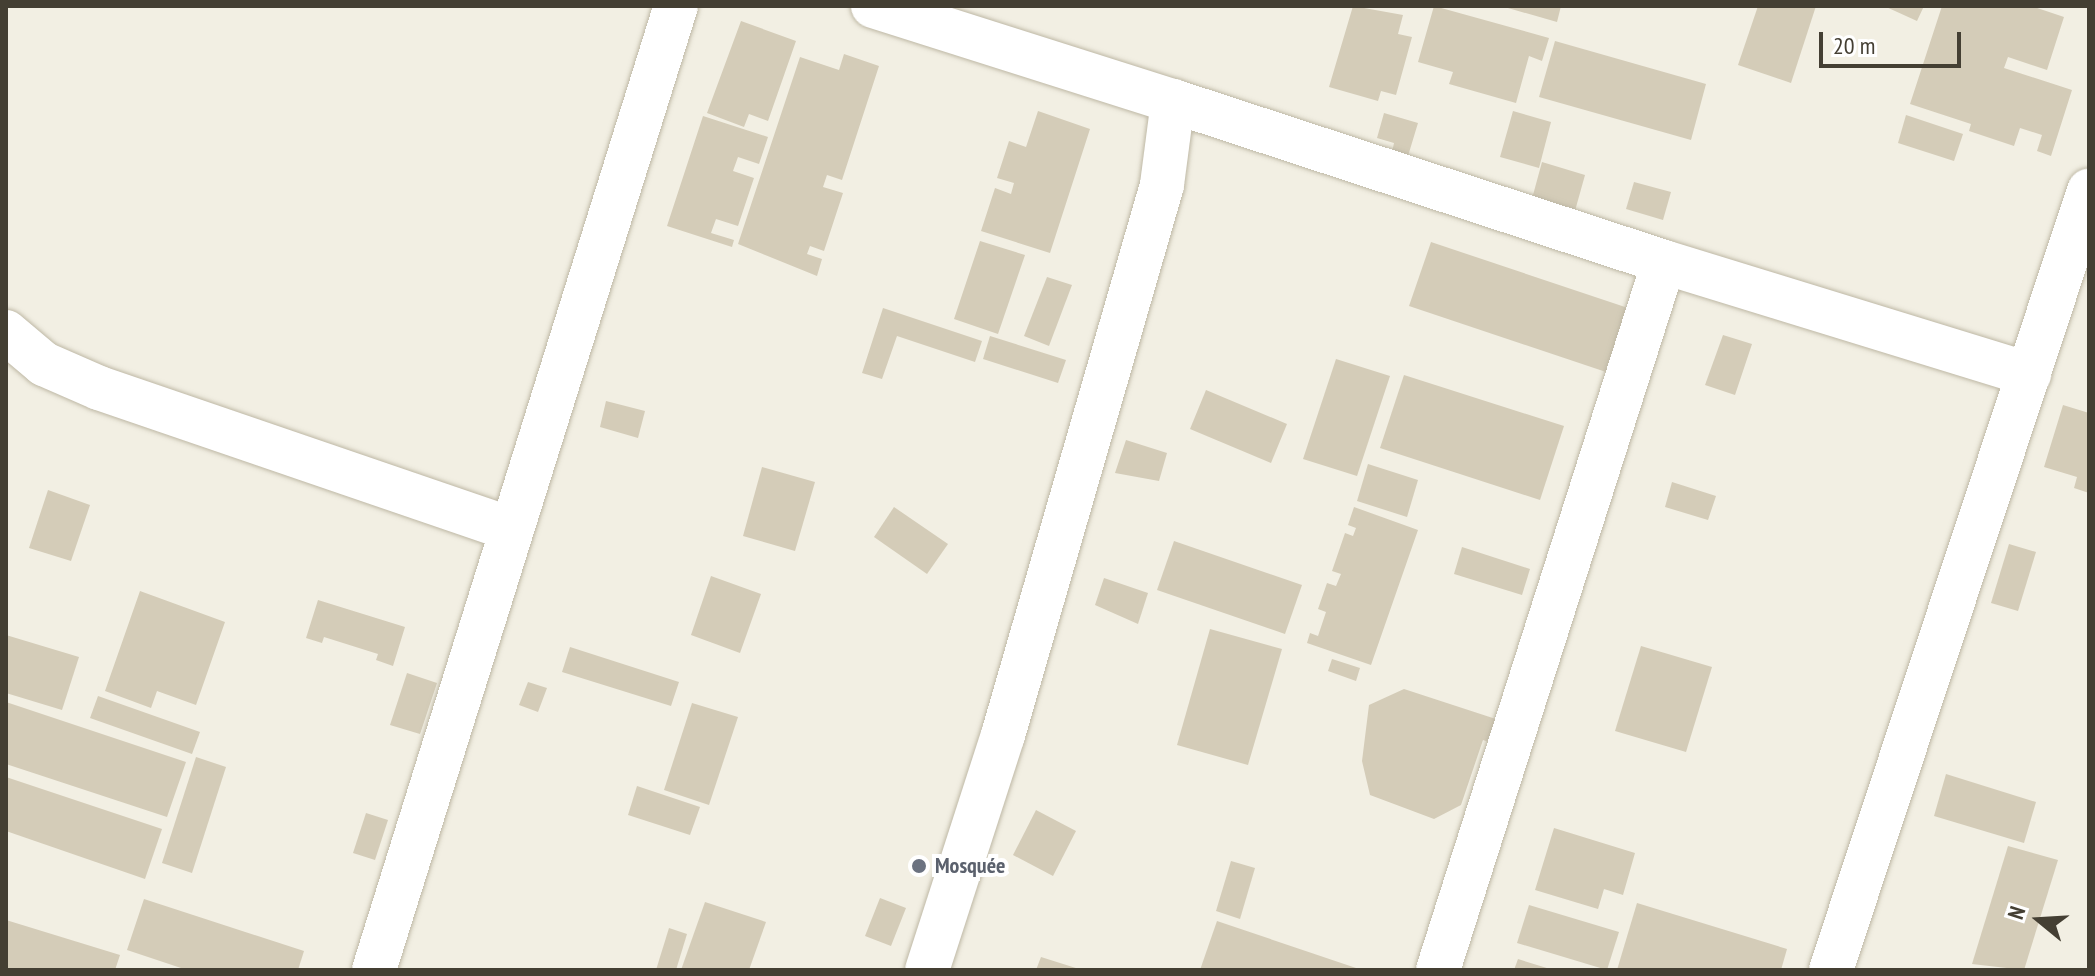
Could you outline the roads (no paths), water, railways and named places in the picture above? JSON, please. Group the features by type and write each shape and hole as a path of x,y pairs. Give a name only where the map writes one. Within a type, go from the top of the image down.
{"street":[{"path":"374,970 676,6"},
{"path":"873,6 1664,262 2029,374"},
{"path":"927,970 1003,735 1162,185 1173,101"},
{"path":"1831,970 2089,191"},
{"path":"1438,970 1664,262"},
{"path":"6,332 44,364 99,388 512,529"}],"place":[{"name":"Mosquée","path":"919,866"}]}
